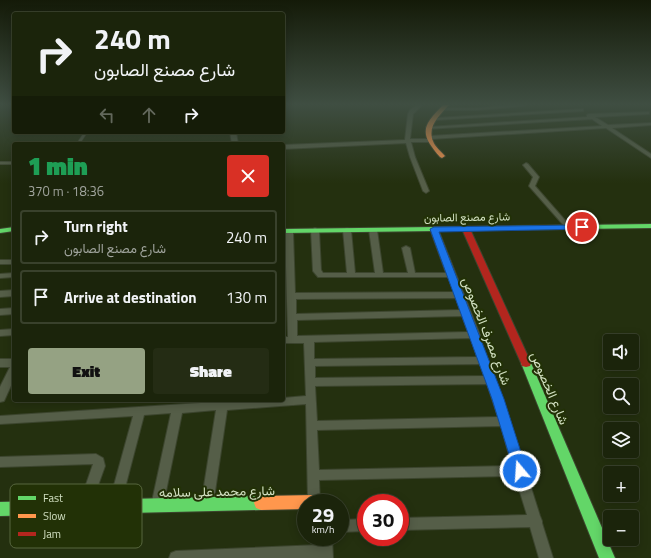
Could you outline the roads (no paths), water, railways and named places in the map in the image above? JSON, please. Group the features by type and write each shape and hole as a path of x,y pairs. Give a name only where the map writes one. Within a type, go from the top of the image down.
{"street":[{"path":"407,131 409,141 426,191"},
{"path":"428,131 427,139 442,156"},
{"path":"285,148 545,131"},
{"path":"611,131 651,156"},
{"path":"526,165 536,178 532,186 568,227"},
{"name":"شارع مصنع الصابون","path":"286,231 651,226"},
{"path":"0,231 12,229"},
{"name":"شارع مصرف الخصوص","path":"437,229 451,275 475,335 505,421 546,558"},
{"name":"شارع الخصوص","path":"464,229 520,349 607,558"},
{"path":"316,230 317,271 319,274 327,276 451,275"},
{"path":"347,230 351,275"},
{"path":"373,230 379,275"},
{"path":"286,231 287,276 292,296 292,317 288,340 475,335"},
{"path":"406,248 412,275"},
{"path":"0,262 12,262"},
{"path":"0,276 12,276"},
{"path":"0,294 12,293"},
{"path":"292,296 459,295"},
{"path":"0,312 12,311"},
{"path":"292,317 466,313"},
{"path":"0,333 12,332"},
{"path":"309,339 314,494"},
{"path":"310,363 484,360"},
{"path":"0,363 12,363"},
{"path":"4,393 12,373"},
{"path":"310,382 491,380"},
{"path":"285,402 311,400"},
{"path":"0,420 281,402"},
{"path":"207,505 222,406"},
{"path":"157,506 177,408"},
{"path":"120,484 140,411"},
{"path":"311,426 505,421"},
{"path":"0,462 96,459 99,462 99,466 93,484"},
{"path":"313,475 520,471"},
{"name":"شارع محمد على سلامه","path":"142,506 297,503"},
{"name":"شارع محمد على سلامه","path":"0,509 10,509"},
{"path":"409,524 536,521"},
{"path":"176,558 326,554"}],"lane":[{"path":"0,163 12,163"}]}
